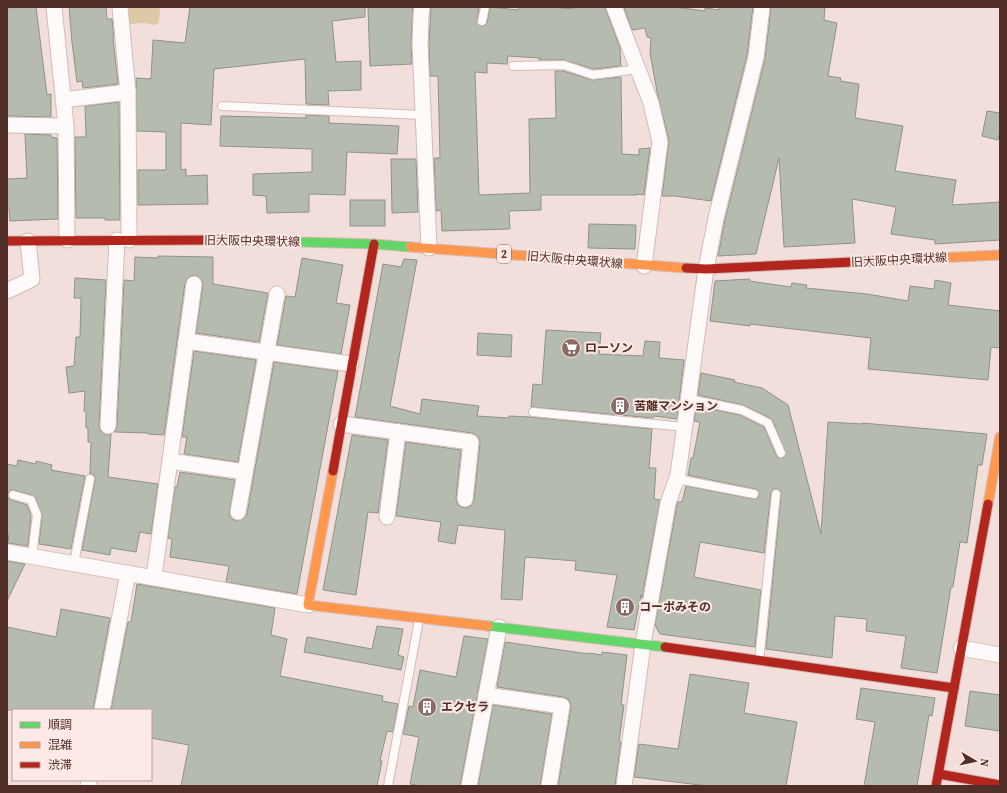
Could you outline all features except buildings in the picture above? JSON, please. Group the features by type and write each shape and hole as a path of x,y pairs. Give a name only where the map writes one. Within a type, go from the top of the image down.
{"street":[{"path":"54,7 66,126 67,240"},
{"path":"108,426 123,240 128,92 120,7"},
{"path":"422,7 420,44 429,248"},
{"path":"614,7 651,103 660,142 644,266"},
{"path":"624,786 643,644 668,503 677,479 706,269 716,218 756,57 762,7"},
{"path":"63,100 128,92"},
{"path":"7,125 66,126"},
{"name":"旧大阪中央環状線","path":"7,241 211,240 374,244 644,266 706,269 1000,255"},
{"path":"7,291 32,279 28,241"},
{"path":"308,605 374,244"},
{"path":"154,577 194,284"},
{"path":"238,512 277,294"},
{"path":"186,341 351,364"},
{"path":"340,424 471,442 465,499"},
{"path":"387,517 398,432"},
{"path":"936,786 1000,437"},
{"path":"170,461 245,472"},
{"path":"7,552 308,605 643,644 954,688"},
{"path":"102,709 128,573"},
{"path":"469,786 499,627"},
{"path":"961,648 1000,655"},
{"path":"486,695 562,706 549,786"},
{"path":"939,774 1000,785"}],"lane":[{"path":"482,21 485,7"},
{"path":"513,66 564,65 593,75 638,69"},
{"path":"222,106 423,115"},
{"path":"689,399 742,410 768,423 782,453"},
{"path":"533,412 685,428"},
{"path":"74,563 90,479"},
{"path":"677,479 754,494"},
{"path":"759,661 776,494"},
{"path":"12,495 31,500 37,515 32,556"},
{"path":"388,786 420,618"}],"shaded area":[{"path":"127,7 160,7 159,22 155,25 144,23 128,24"}],"traffic: fast":[{"path":"222,240 374,244 410,247"},
{"path":"488,626 665,647"}],"traffic: slow":[{"path":"410,247 686,268"},
{"path":"874,261 1000,255"},
{"path":"988,504 1000,437"},
{"path":"333,471 308,605 488,626"}],"traffic: jam":[{"path":"7,241 222,240"},
{"path":"333,471 374,244"},
{"path":"686,268 706,269 874,261"},
{"path":"936,786 988,504"},
{"path":"665,647 954,688"},
{"path":"939,774 1000,785"}],"place":[{"name":"ローソン","path":"571,348"},
{"name":"苦離マンション","path":"620,406"},
{"name":"コーポみその","path":"625,607"},
{"name":"エクセラ","path":"427,707"}]}
